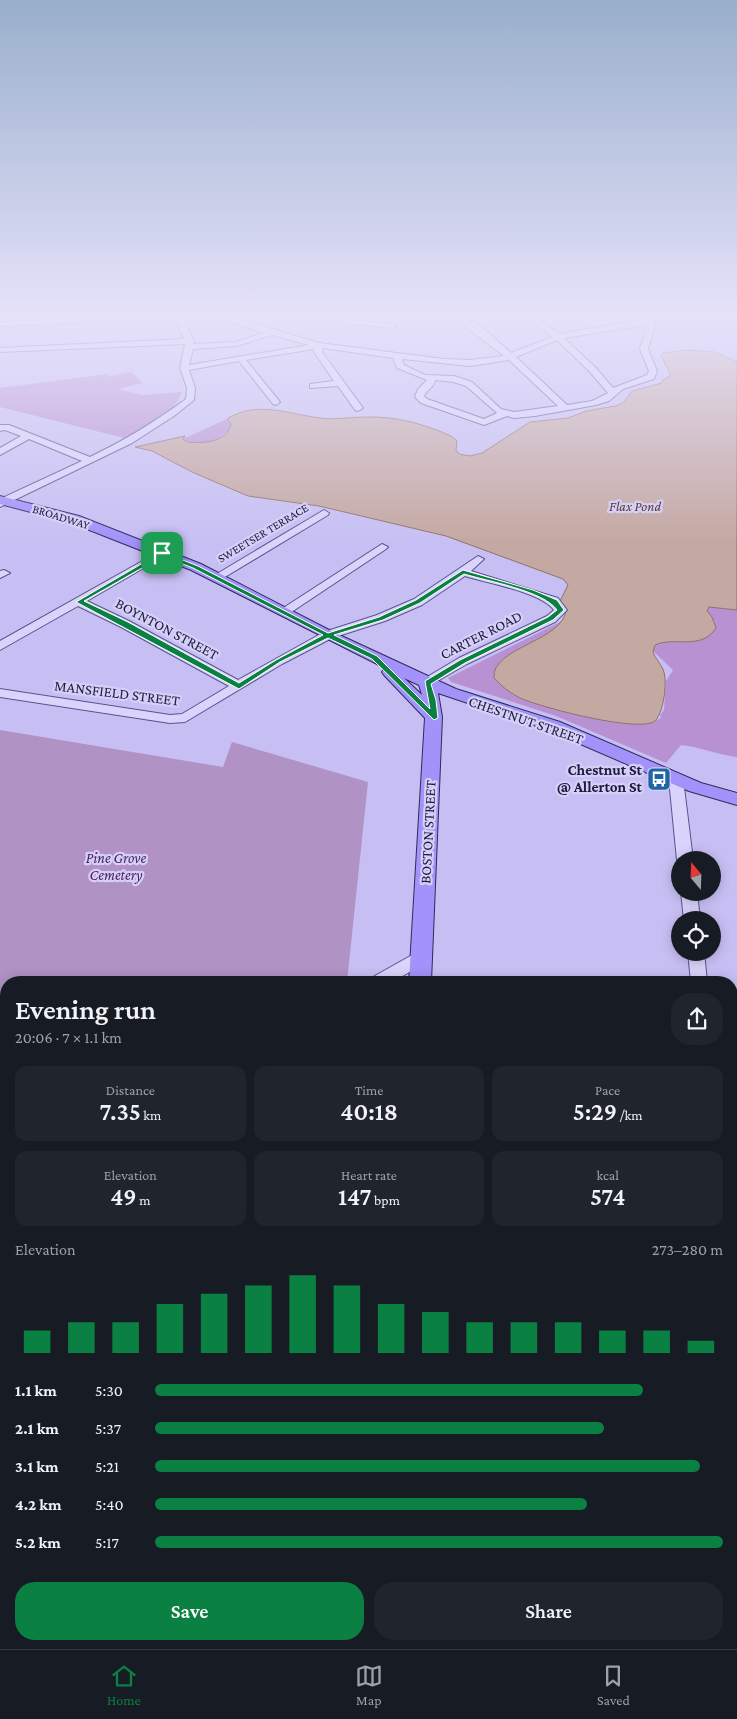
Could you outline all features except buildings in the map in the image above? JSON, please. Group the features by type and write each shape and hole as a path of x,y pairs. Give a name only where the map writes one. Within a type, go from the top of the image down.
{"main road":[{"name":"BROADWAY","path":"1,504 120,537 162,553 427,683"},
{"path":"374,657 434,718"},
{"name":"BOSTON STREET","path":"420,976 434,718 433,700 427,683"},
{"name":"CHESTNUT STREET","path":"427,683 460,697 560,728 706,792 737,799"}],"street":[{"path":"1,504 131,439 169,417 190,400 192,390"},
{"path":"266,390 276,402"},
{"path":"345,390 358,408"},
{"path":"422,390 419,397 424,401 484,422 506,412"},
{"path":"475,390 498,410 535,414 601,401 616,390"},
{"path":"546,390 565,408"},
{"path":"0,428 6,427 26,437 88,460"},
{"path":"0,452 26,437"},
{"name":"SWEETSER TERRACE","path":"216,578 324,513"},
{"path":"283,612 382,547"},
{"path":"0,646 162,553"},
{"path":"328,635 381,618 418,602 463,572 478,559"},
{"name":"CARTER ROAD","path":"427,683 463,661 551,619 561,610 554,601 531,592 463,572"},
{"name":"BOYNTON STREET","path":"79,602 125,624 239,686"},
{"name":"MANSFIELD STREET","path":"0,693 179,719 190,716 278,661 328,635"},
{"path":"676,779 684,851"},
{"path":"389,976 421,957"},
{"path":"697,961 698,976"}],"shaded area":[{"path":"0,390 122,390 143,395 182,392 172,408 158,420 124,438 0,407"},
{"path":"227,419 231,424 230,429 208,443 194,444 183,439"},
{"path":"692,603 737,609 737,757 681,745 666,763 556,716 451,682 448,678 562,621 655,721 661,718 660,715 664,710 666,681 673,670 652,650"}],"green space":[{"name":"Pine Grove Cemetery","path":"0,730 223,767 232,742 368,782 348,976 0,976"}],"water":[{"name":"Flax Pond","path":"737,390 737,610 709,607 707,611 712,617 716,628 710,635 695,641 655,645 653,652 664,674 664,695 659,715 656,720 647,724 612,722 589,718 528,701 505,689 494,678 496,667 504,659 554,629 562,620 566,609 560,601 568,585 563,579 446,536 319,506 248,496 192,472 152,451 135,447 185,436 183,439 187,442 207,442 225,435 231,424 227,419 238,413 261,409 325,419 377,417 410,422 451,436 457,441 456,450 459,454 470,456 482,453 530,422 568,418 586,411 615,406 623,403 632,391"}],"place":[{"name":"Chestnut St @ Allerton St","path":"659,779"}],"route":[{"path":"162,553 79,602 125,624 239,686 278,661 328,635 381,618 418,602 463,572 531,592 554,601 561,610 551,619 516,634 463,661 427,683 433,700 434,718 406,687 374,657 328,635 196,567 162,553"}]}
